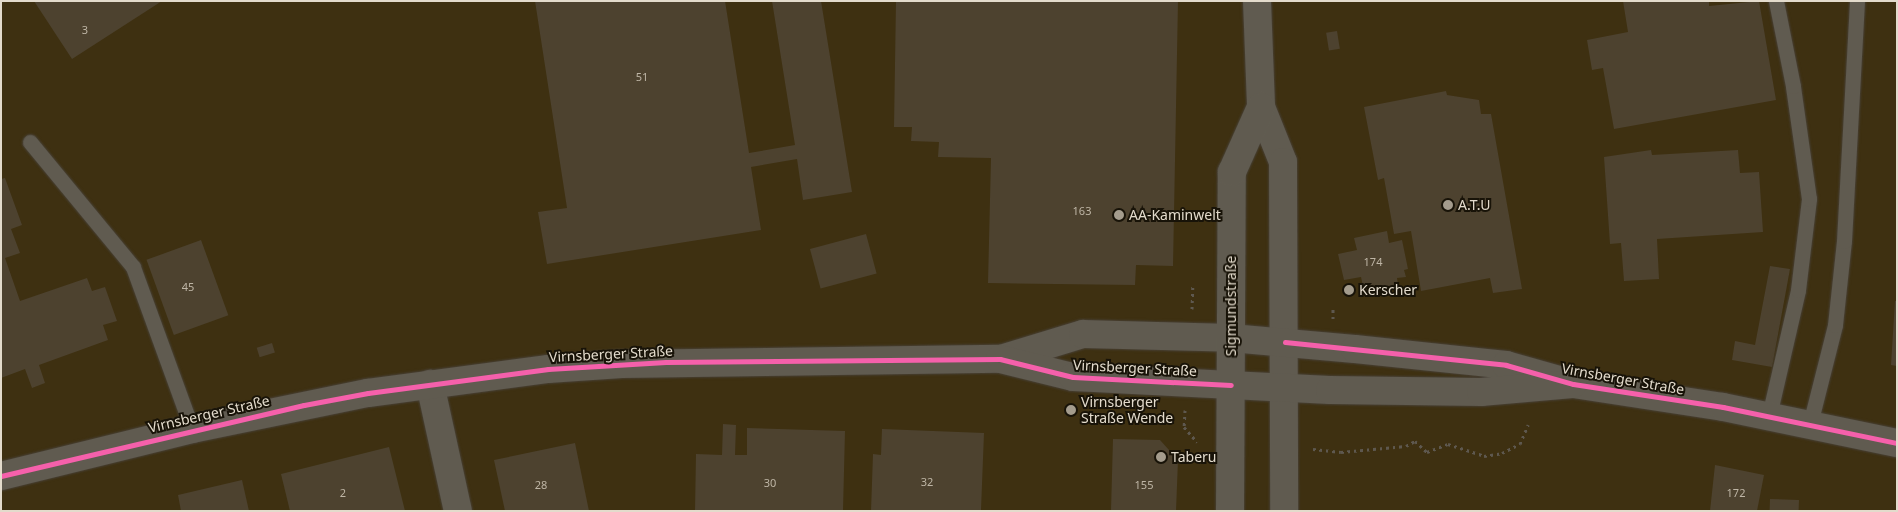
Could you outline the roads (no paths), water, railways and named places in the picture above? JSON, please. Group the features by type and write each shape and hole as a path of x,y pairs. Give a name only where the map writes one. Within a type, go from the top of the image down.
{"main road":[{"name":"Sigmundstraße","path":"1258,1 1261,107 1283,162 1284,511"},
{"name":"Sigmundstraße","path":"1230,511 1232,172 1261,107"},
{"name":"Virnsberger Straße","path":"1000,360 1083,334 1231,338 1285,342 1506,365 1573,384 1769,416 1897,443"},
{"name":"Virnsberger Straße","path":"1,476 192,429 350,396 548,369 622,364 1000,360 1073,377 1285,388 1481,392 1573,384"},
{"path":"430,384 458,511"}],"lane":[{"path":"1769,416 1798,290 1809,199 1793,86 1776,1"},
{"path":"1810,424 1835,325 1844,241 1856,1"},
{"path":"30,142 133,267 192,429"}],"place":[{"name":"A.T.U","path":"1448,205"},
{"name":"AA-Kaminwelt","path":"1119,215"},
{"name":"Kerscher","path":"1349,290"},
{"name":"Virnsberger Straße Wende","path":"1071,410"},
{"name":"Taberu","path":"1161,457"}]}
